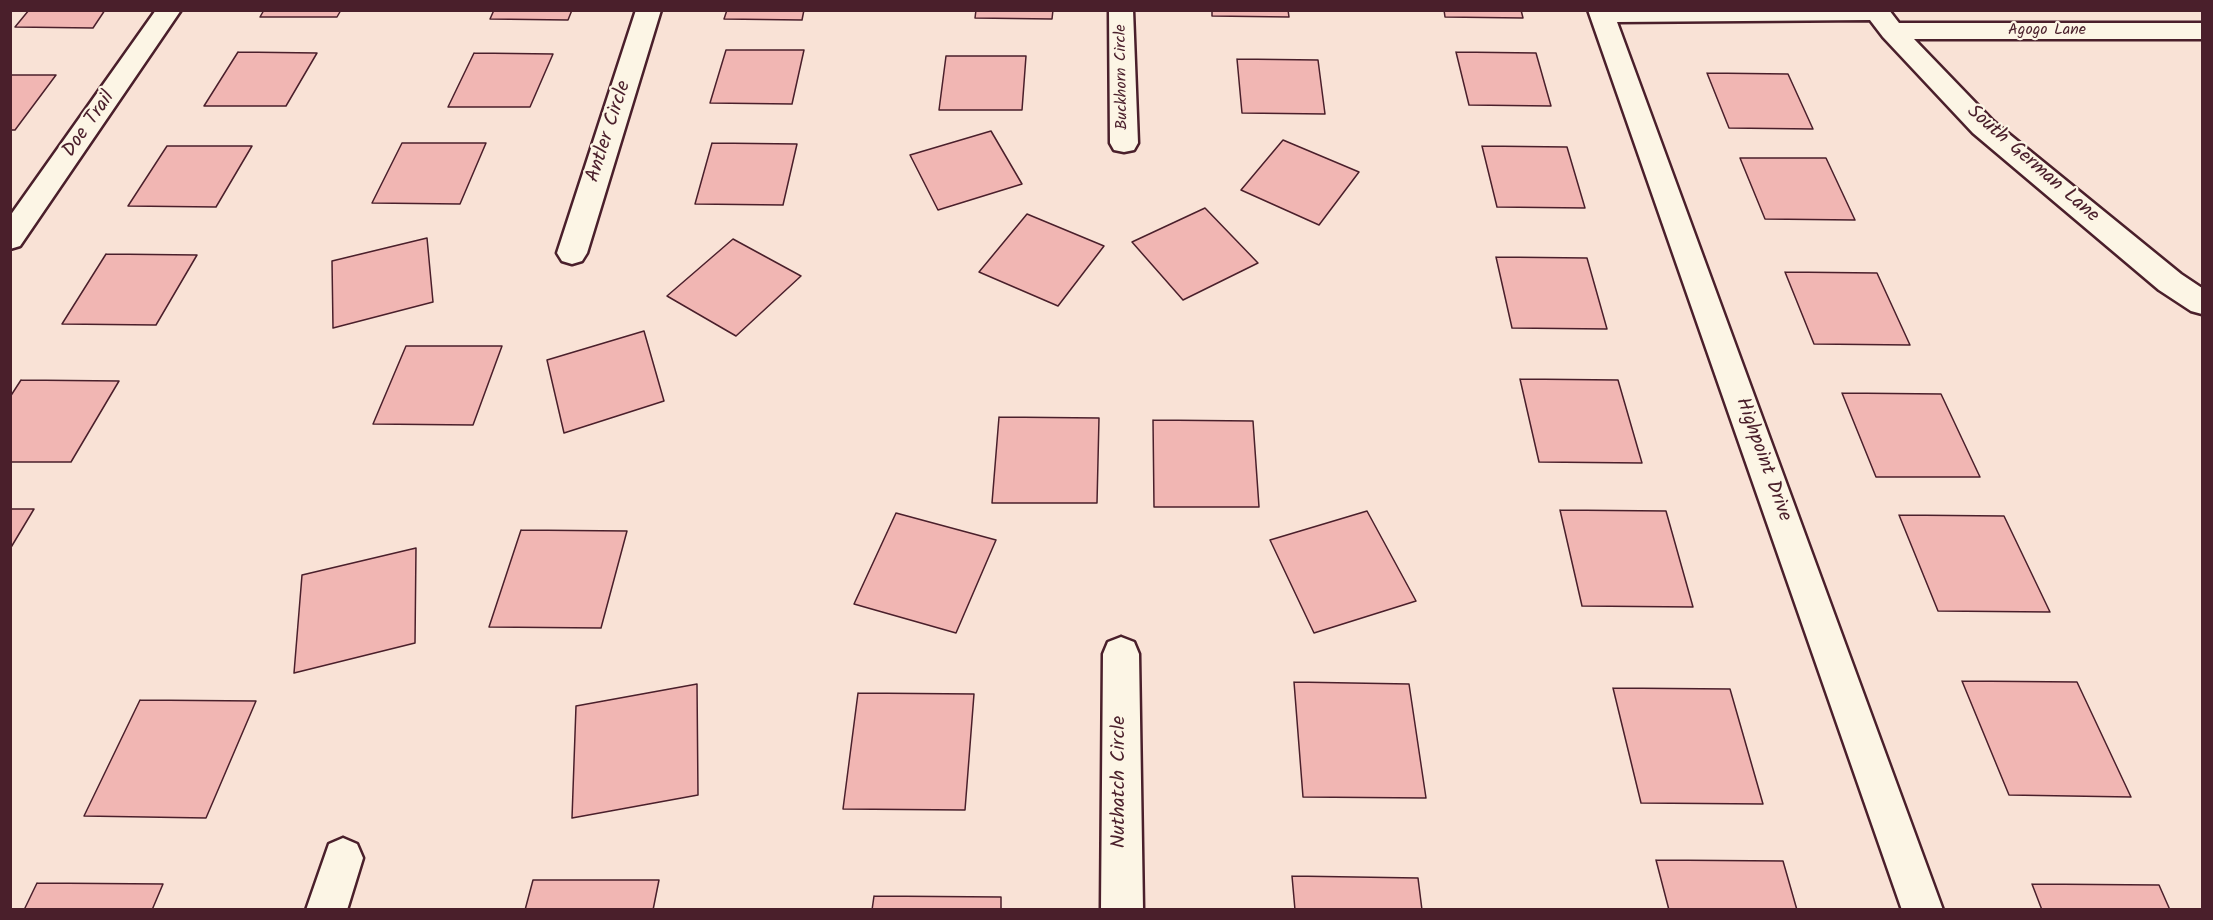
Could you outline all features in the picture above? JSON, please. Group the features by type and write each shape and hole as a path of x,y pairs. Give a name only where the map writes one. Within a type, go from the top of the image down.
{"street":[{"name":"Doe Trail","path":"10,238 169,10"},
{"name":"Antler Circle","path":"572,253 649,10"},
{"name":"Buckhorn Circle","path":"1121,10 1124,143"},
{"name":"Agogo Lane","path":"1600,12 1882,18 2202,31"},
{"name":"Highpoint Drive","path":"1600,12 1923,909"},
{"name":"South German Lane","path":"1882,18 1983,127 2169,282 2202,303"},
{"name":"Nuthatch Circle","path":"1120,654 1122,909"},
{"path":"326,909 343,858"}],"building":[{"path":"29,10 105,10 93,28 15,27"},
{"path":"264,10 341,10 337,17 260,17"},
{"path":"494,10 572,10 568,20 490,19"},
{"path":"727,10 804,10 802,20 724,19"},
{"path":"976,10 1053,10 1052,19 975,18"},
{"path":"1212,10 1288,10 1289,17 1212,16"},
{"path":"1444,10 1521,10 1523,18 1445,17"},
{"path":"726,50 804,50 792,104 710,103"},
{"path":"238,52 317,53 286,106 204,106"},
{"path":"1456,52 1536,53 1551,106 1469,105"},
{"path":"474,53 553,54 530,107 448,107"},
{"path":"946,56 1026,56 1022,110 939,110"},
{"path":"1237,59 1318,60 1325,114 1242,113"},
{"path":"1707,73 1788,74 1813,129 1729,128"},
{"path":"10,75 56,75 15,130 10,130"},
{"path":"991,131 1022,184 938,210 910,155"},
{"path":"1283,140 1359,172 1319,225 1241,190"},
{"path":"402,143 486,143 460,204 372,203"},
{"path":"712,143 797,144 783,205 695,204"},
{"path":"167,146 252,146 216,207 128,206"},
{"path":"1482,146 1567,147 1585,208 1497,207"},
{"path":"1740,158 1826,158 1855,220 1765,219"},
{"path":"1205,208 1258,263 1183,300 1132,242"},
{"path":"1027,214 1104,246 1058,306 979,272"},
{"path":"427,238 433,302 333,328 332,261"},
{"path":"733,239 801,276 736,336 667,296"},
{"path":"106,254 197,255 156,325 62,324"},
{"path":"1496,257 1587,258 1607,329 1512,328"},
{"path":"1785,272 1877,273 1910,345 1814,344"},
{"path":"644,331 664,401 564,433 547,360"},
{"path":"406,346 502,346 473,425 373,424"},
{"path":"1520,379 1618,380 1642,463 1539,462"},
{"path":"21,380 119,381 71,462 10,462 10,397"},
{"path":"1842,393 1941,394 1980,477 1876,477"},
{"path":"999,417 1099,418 1097,503 992,503"},
{"path":"1153,420 1253,421 1259,507 1154,507"},
{"path":"10,509 34,509 10,549"},
{"path":"1560,510 1666,511 1693,607 1582,606"},
{"path":"1367,511 1416,601 1314,633 1270,540"},
{"path":"896,513 996,540 956,633 854,604"},
{"path":"1899,515 2004,516 2050,612 1938,611"},
{"path":"521,530 627,531 601,628 489,627"},
{"path":"416,548 415,643 294,673 302,575"},
{"path":"1962,681 2077,682 2131,797 2009,795"},
{"path":"1294,682 1409,684 1426,798 1303,797"},
{"path":"697,684 698,795 572,818 576,706"},
{"path":"1613,688 1730,689 1763,804 1641,803"},
{"path":"858,693 974,694 965,810 843,809"},
{"path":"140,700 256,701 206,818 84,816"},
{"path":"1656,860 1783,861 1797,910 1669,910"},
{"path":"1292,876 1418,878 1422,910 1295,910"},
{"path":"533,880 659,880 653,910 525,910"},
{"path":"37,883 163,884 152,910 24,910"},
{"path":"2032,884 2159,885 2170,910 2042,910"},
{"path":"874,896 1001,897 1001,910 872,910"}]}
